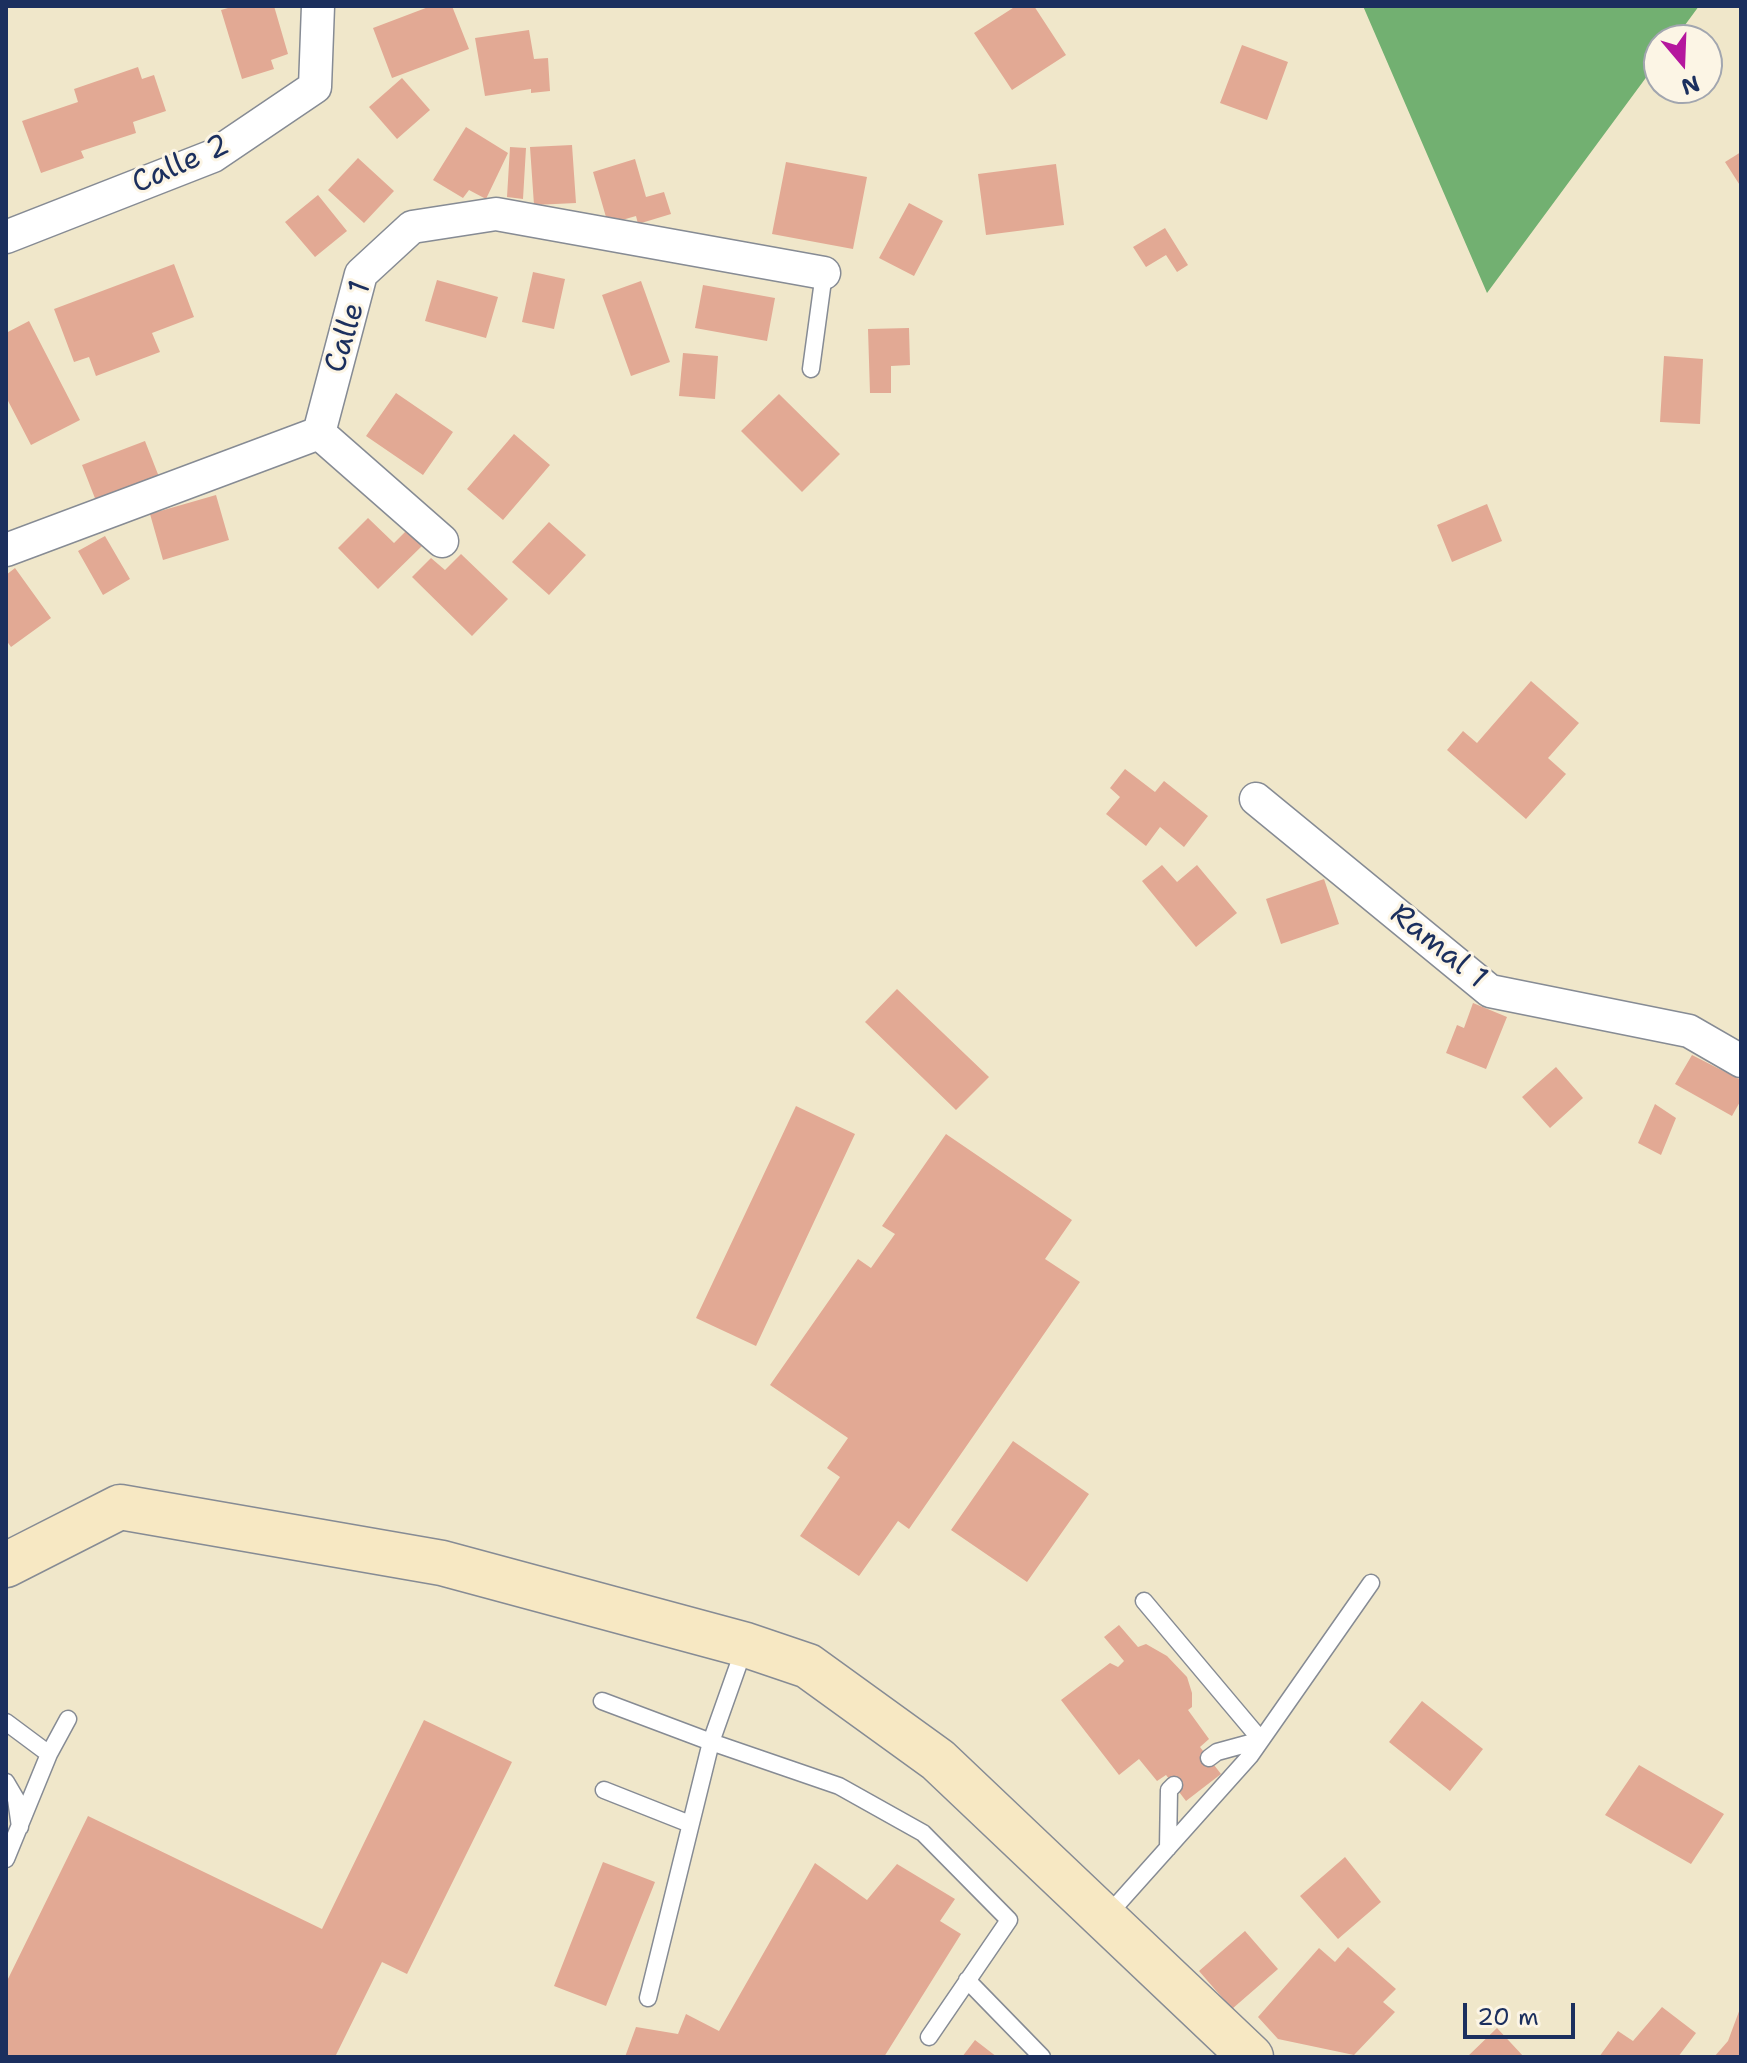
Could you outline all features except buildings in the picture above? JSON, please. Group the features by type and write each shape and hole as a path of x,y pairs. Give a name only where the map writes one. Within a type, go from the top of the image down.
{"street":[{"name":"Calle 2","path":"6,237 213,156 315,87 318,6"},
{"name":"Calle 1","path":"319,433 361,274 412,227 496,214 824,273"},
{"path":"6,550 319,433 442,541"},
{"name":"Ramal 1","path":"1256,799 1490,991 1689,1031 1741,1061"},
{"path":"6,1565 120,1507 442,1563 746,1645 808,1666 938,1760 1251,2057"}],"lane":[{"path":"811,369 824,273"},
{"path":"1105,1919 1250,1756 1371,1583"},
{"path":"1144,1601 1261,1740"},
{"path":"648,1998 711,1742 746,1645"},
{"path":"602,1701 839,1786 923,1833 1009,1920 929,2037"},
{"path":"6,1859 49,1754 68,1719"},
{"path":"6,1722 49,1754"},
{"path":"1209,1758 1217,1752 1261,1740"},
{"path":"6,1782 16,1799 20,1829"},
{"path":"1168,1848 1169,1790 1174,1785"},
{"path":"604,1790 690,1824"},
{"path":"967,1980 1042,2057"}],"green space":[{"path":"1363,6 1699,6 1686,24 1643,24 1643,82 1487,293"}]}
